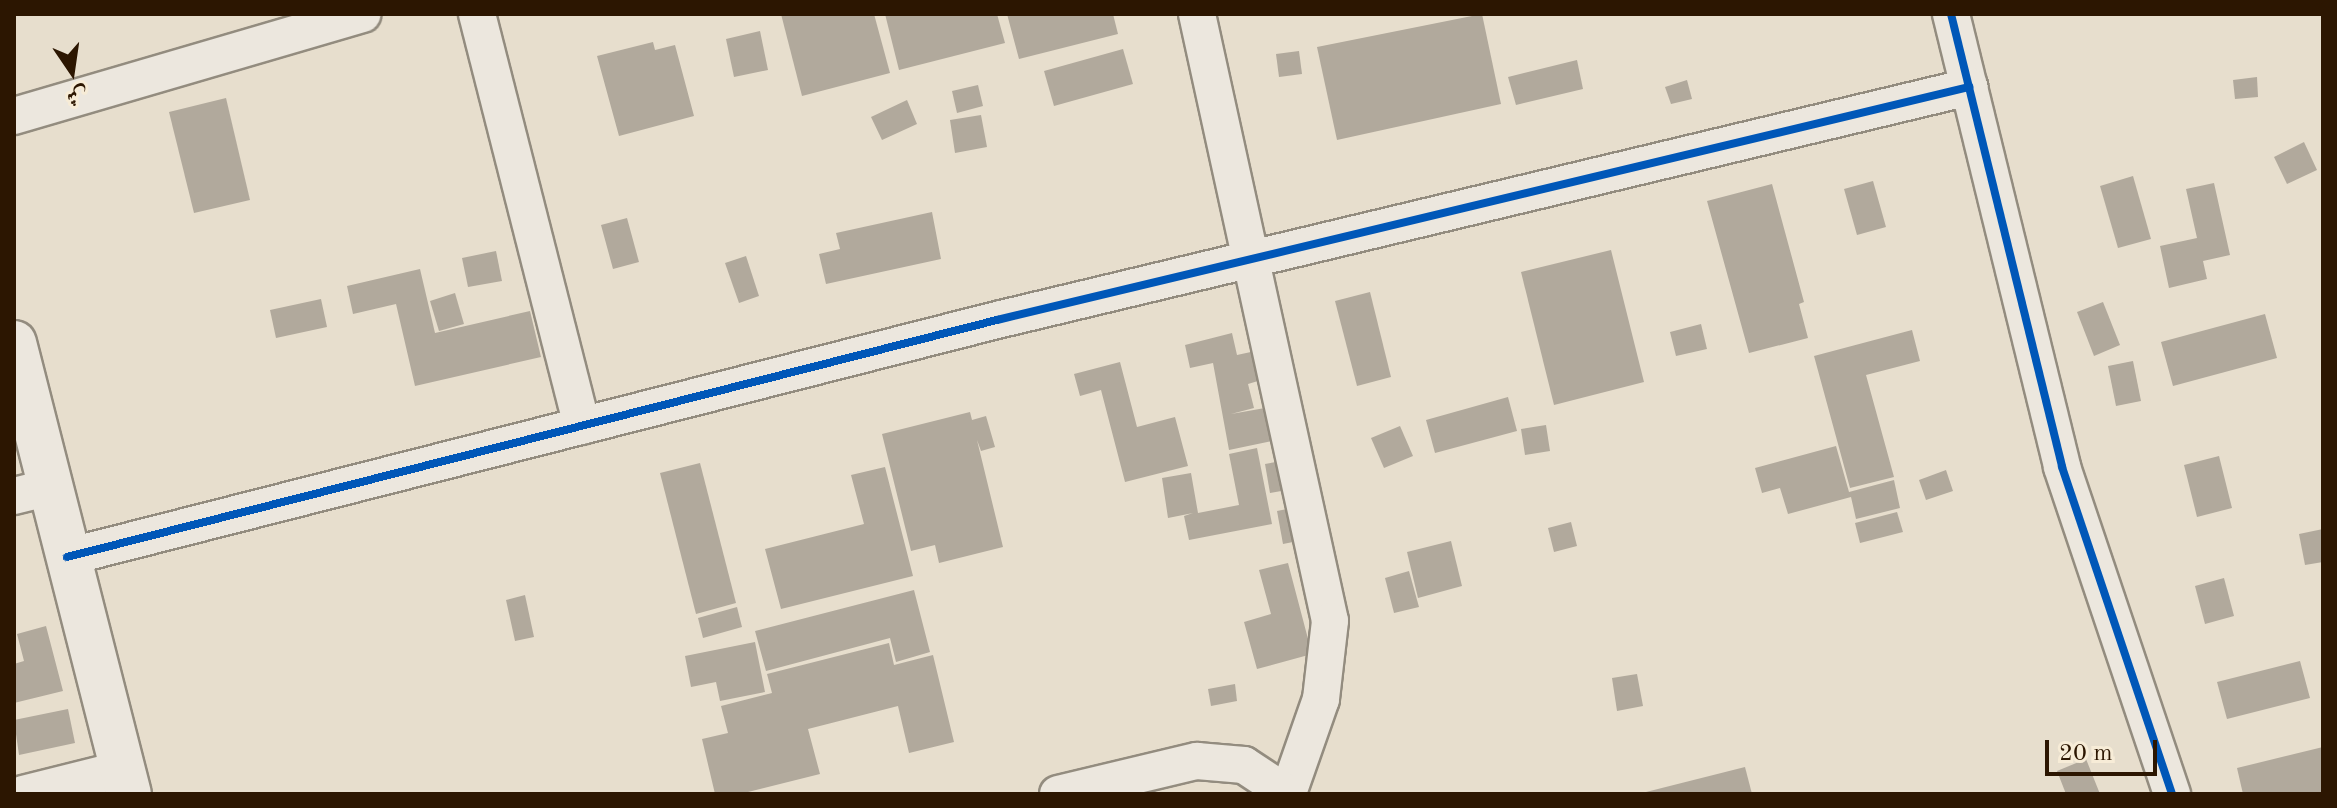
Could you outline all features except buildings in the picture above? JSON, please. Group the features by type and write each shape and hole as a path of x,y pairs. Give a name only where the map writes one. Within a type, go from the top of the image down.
{"main road":[{"path":"14,343 32,492 67,557 126,782"}],"street":[{"path":"14,116 362,14"},
{"path":"477,14 582,426"},
{"path":"1058,794 1197,761 1244,765 1288,794 1321,699 1330,621 1253,258 1197,14"},
{"path":"1951,14 2062,467 2172,794"},
{"path":"67,557 1253,258 1969,87"},
{"path":"23,794 126,782"}],"cycle path":[{"path":"1951,14 2062,467 2172,794"},
{"path":"67,557 997,320 1969,87"}]}
